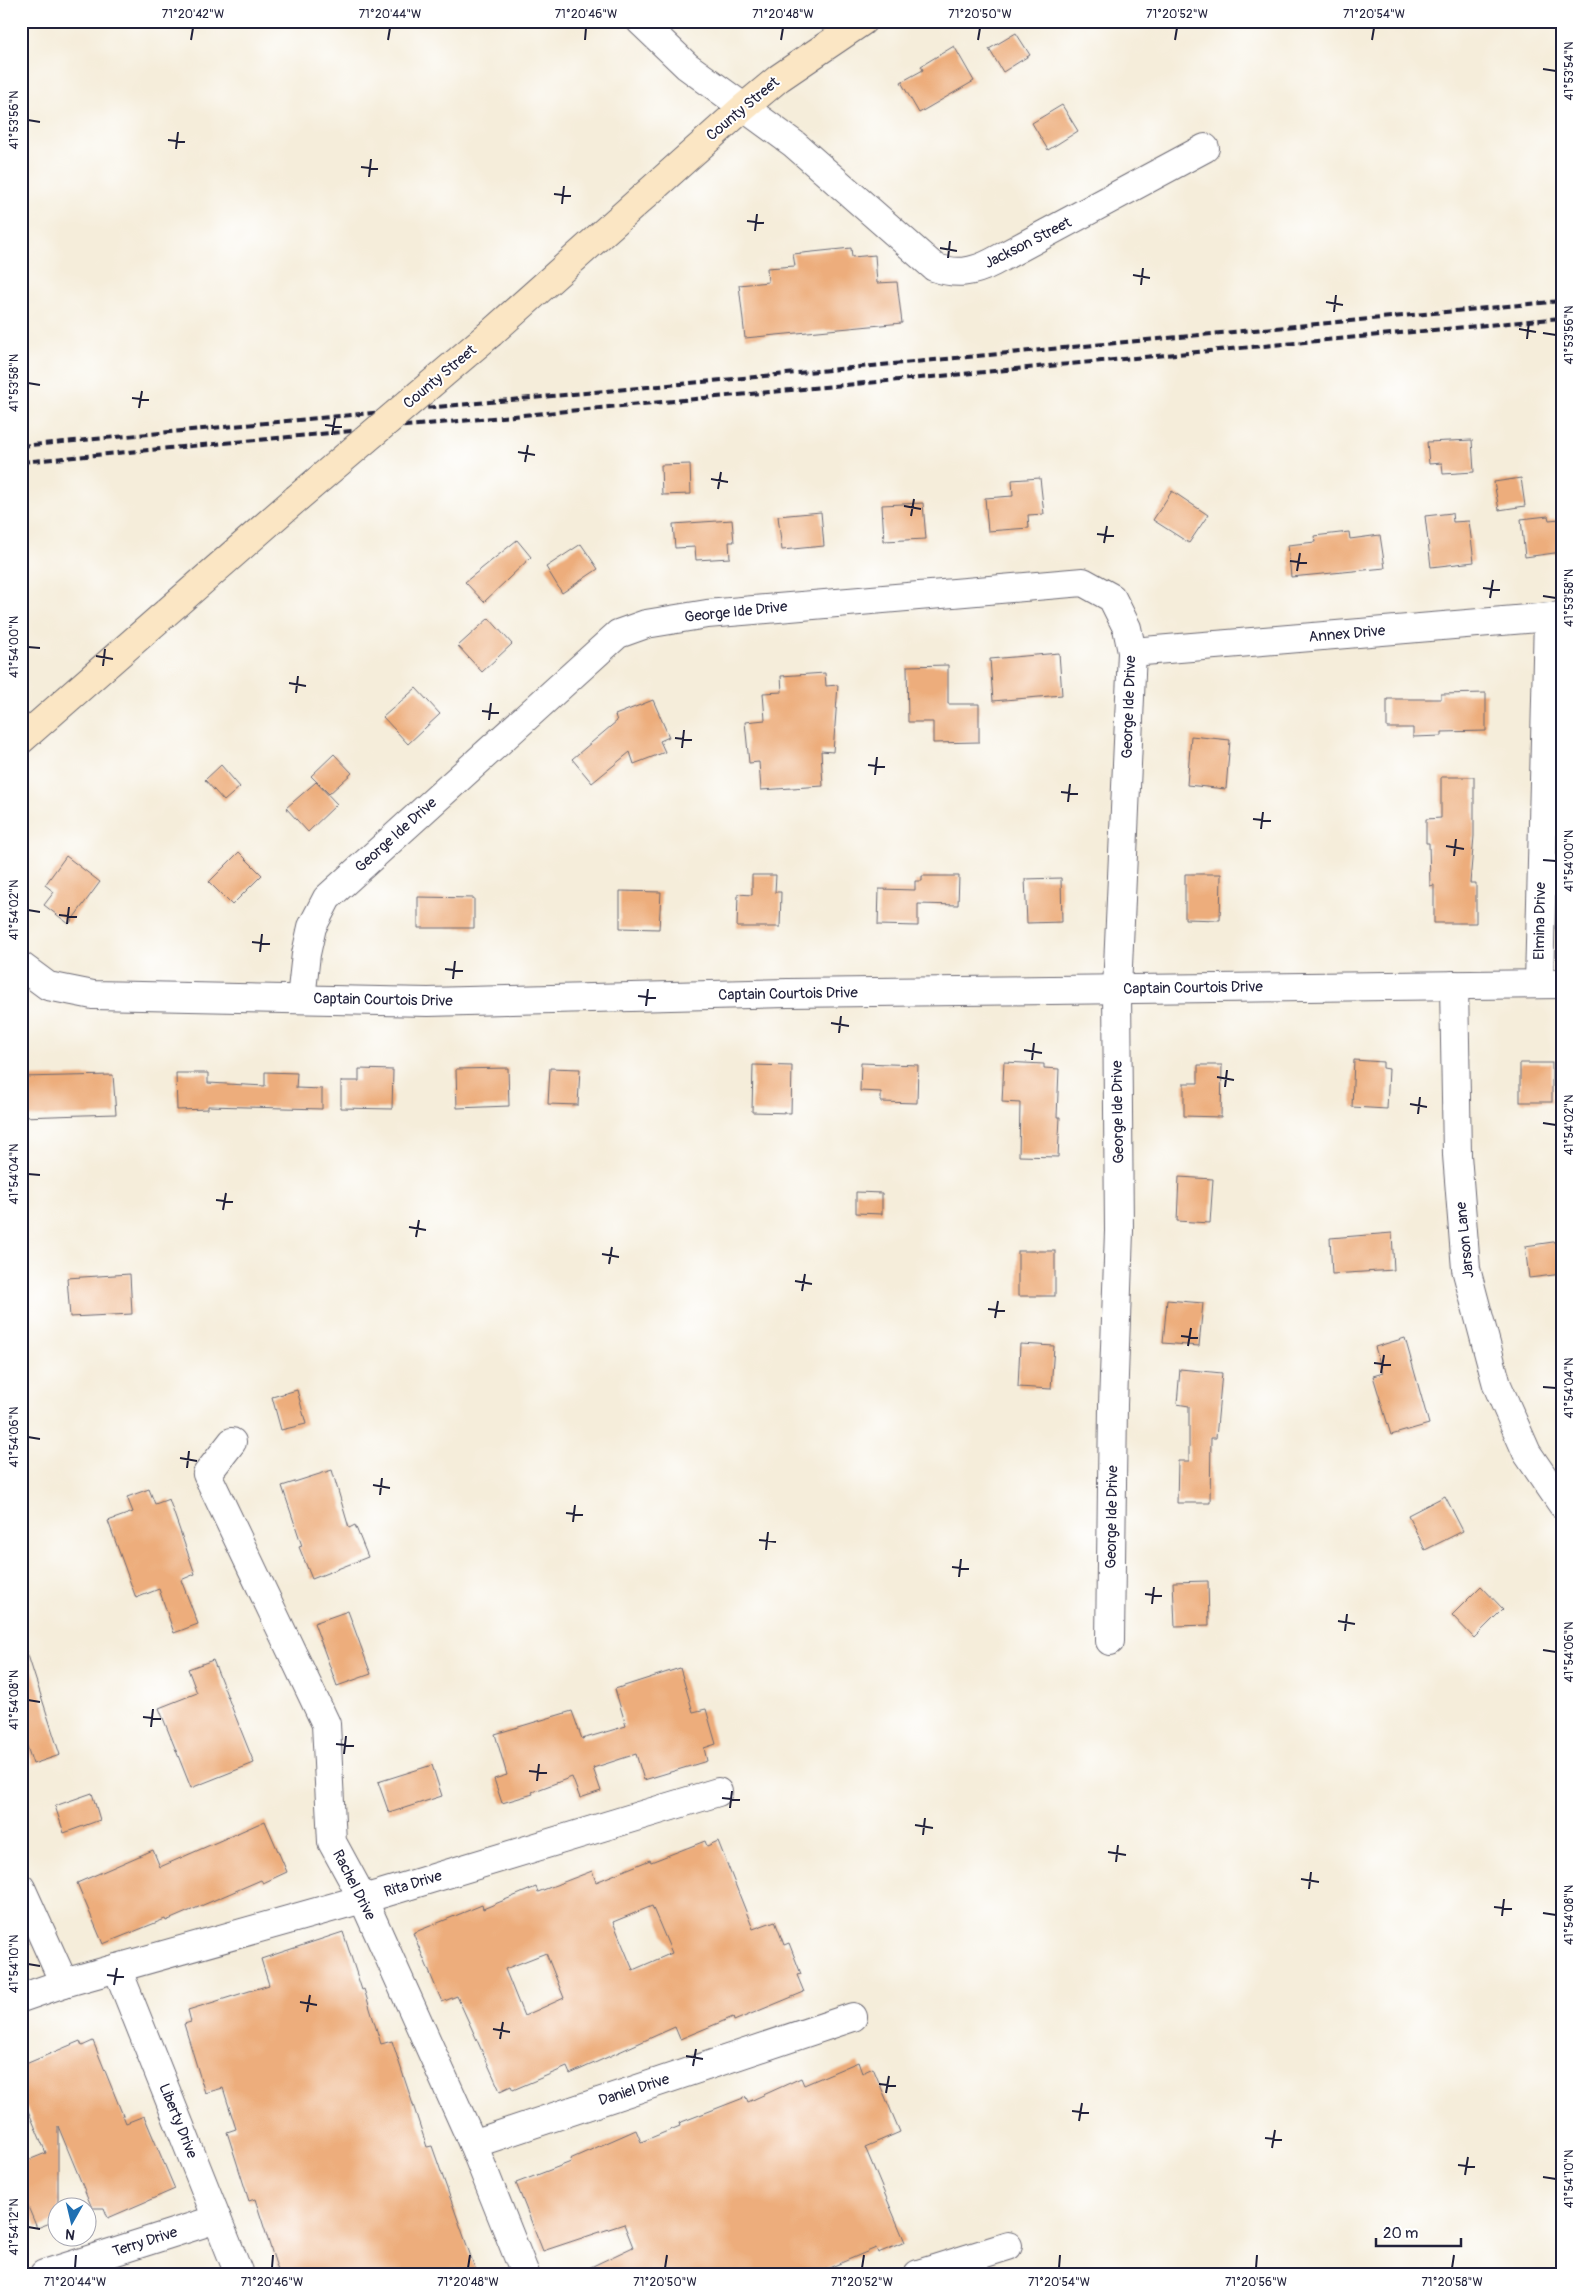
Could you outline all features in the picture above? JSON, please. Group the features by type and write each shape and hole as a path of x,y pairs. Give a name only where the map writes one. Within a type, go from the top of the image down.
{"main road":[{"name":"County Street","path":"21,740 296,499 491,334 743,108 779,78 863,21"}],"street":[{"name":"Jackson Street","path":"640,21 687,66 794,144 934,267 949,273 966,272 993,262 1205,148"},
{"name":"George Ide Drive","path":"301,999 306,954 312,927 327,898 618,634 646,624 707,614 1083,582 1112,598 1127,628 1132,652 1117,990 1119,1231 1113,1405 1110,1641"},
{"name":"Annex Drive","path":"1132,652 1555,617"},
{"name":"Elmina Drive","path":"1550,984 1555,617"},
{"name":"Captain Courtois Drive","path":"21,966 48,986 93,995 428,1002 788,993 1550,984"},
{"name":"Jarson Lane","path":"1454,985 1457,1155 1466,1269 1497,1385 1527,1453 1562,1504"},
{"name":"Rachel Drive","path":"232,1442 207,1474 326,1724 332,1842 363,1899 473,2144 525,2274"},
{"name":"Rita Drive","path":"21,1998 64,1983 363,1899 718,1792"},
{"path":"21,1888 64,1983"},
{"name":"Liberty Drive","path":"117,1968 239,2274"},
{"name":"Daniel Drive","path":"473,2144 852,2017"},
{"name":"Terry Drive","path":"44,2274 217,2219"},
{"path":"918,2274 1008,2246"}],"building":[{"path":"1016,33 1030,55 1003,72 989,49"},
{"path":"954,46 974,81 919,113 901,82 923,70 921,66"},
{"path":"1062,105 1078,131 1048,150 1032,123"},
{"path":"851,248 852,257 875,255 877,283 897,282 902,323 745,338 739,285 768,282 767,268 795,266 793,254"},
{"path":"1472,440 1474,472 1443,474 1442,463 1429,464 1427,442"},
{"path":"690,464 691,494 662,495 661,465"},
{"path":"1040,478 1044,514 1028,515 1029,528 988,531 985,498 1013,496 1012,480"},
{"path":"1521,478 1525,506 1499,510 1494,482"},
{"path":"1172,491 1208,515 1189,543 1153,520"},
{"path":"923,503 926,539 884,541 882,505"},
{"path":"821,512 824,546 782,550 778,516"},
{"path":"1452,513 1453,522 1469,521 1474,562 1431,567 1425,516"},
{"path":"1548,516 1549,520 1560,519 1562,552 1525,557 1521,519"},
{"path":"732,520 734,542 729,542 730,558 696,560 695,547 675,548 673,524"},
{"path":"1349,532 1350,539 1380,535 1385,568 1291,577 1288,545 1315,542 1314,536"},
{"path":"517,540 531,557 484,602 465,582"},
{"path":"581,544 598,569 562,593 546,567"},
{"path":"489,618 512,644 482,672 458,646"},
{"path":"1059,653 1062,695 993,701 990,659"},
{"path":"948,665 948,704 979,704 979,742 933,743 933,722 908,722 907,666"},
{"path":"825,673 826,686 838,685 833,752 821,751 823,786 761,790 759,762 749,763 745,722 765,720 763,693 782,692 781,676"},
{"path":"416,688 440,714 408,744 383,717"},
{"path":"1486,693 1486,731 1442,732 1442,736 1413,737 1413,728 1387,728 1387,699 1441,699 1441,694"},
{"path":"653,700 669,737 660,741 665,752 634,764 630,752 592,783 572,759 617,721 615,715"},
{"path":"1191,736 1230,740 1226,789 1187,785"},
{"path":"334,754 352,773 329,794 311,776"},
{"path":"221,765 240,787 224,801 205,780"},
{"path":"1441,777 1474,777 1474,836 1470,883 1476,883 1476,923 1434,923 1434,885 1430,886 1429,843 1426,843 1426,819 1441,818"},
{"path":"316,782 337,804 308,832 286,808"},
{"path":"239,852 262,875 232,905 209,882"},
{"path":"66,856 100,882 69,924 44,905 54,892 45,885"},
{"path":"1185,874 1221,874 1220,920 1185,919"},
{"path":"752,875 776,875 775,892 781,892 780,927 737,927 738,894 752,895"},
{"path":"922,876 959,876 958,905 918,904 918,926 878,925 879,889 915,890 915,881 922,881"},
{"path":"1061,878 1062,922 1027,923 1025,879"},
{"path":"620,891 661,892 659,929 620,928"},
{"path":"418,897 474,898 474,928 418,928"},
{"path":"1354,1060 1383,1062 1383,1068 1389,1069 1387,1109 1352,1107"},
{"path":"1004,1062 1044,1064 1044,1068 1059,1069 1057,1117 1060,1117 1058,1157 1019,1156 1020,1103 1002,1102"},
{"path":"861,1063 918,1065 917,1103 881,1102 881,1092 860,1091"},
{"path":"1520,1063 1552,1063 1552,1102 1520,1102"},
{"path":"753,1065 792,1066 791,1113 752,1112"},
{"path":"1198,1065 1222,1065 1221,1117 1184,1116 1184,1083 1198,1083"},
{"path":"508,1068 509,1106 457,1108 456,1069"},
{"path":"550,1068 580,1069 578,1105 548,1104"},
{"path":"359,1069 393,1070 392,1109 341,1108 341,1081 359,1081"},
{"path":"265,1072 297,1073 296,1088 322,1089 322,1109 208,1106 208,1109 177,1110 176,1073 208,1073 208,1083 265,1086"},
{"path":"113,1075 116,1114 21,1117 21,1077"},
{"path":"1179,1177 1213,1179 1210,1223 1177,1221"},
{"path":"856,1192 882,1193 882,1214 856,1213"},
{"path":"1392,1233 1394,1270 1332,1274 1330,1238"},
{"path":"1560,1241 1562,1274 1529,1278 1525,1246"},
{"path":"1018,1251 1055,1251 1055,1296 1018,1296"},
{"path":"130,1274 132,1314 70,1317 67,1278"},
{"path":"1167,1300 1203,1303 1199,1346 1163,1343"},
{"path":"1405,1338 1429,1424 1391,1435 1373,1376 1383,1373 1375,1347"},
{"path":"1020,1344 1054,1346 1051,1389 1018,1387"},
{"path":"1180,1369 1222,1373 1216,1438 1211,1438 1210,1503 1177,1503 1178,1461 1189,1461 1189,1406 1177,1404"},
{"path":"297,1390 306,1424 281,1430 272,1397"},
{"path":"332,1470 349,1528 355,1525 368,1557 312,1579 299,1547 302,1546 282,1486"},
{"path":"149,1489 155,1504 169,1499 195,1574 181,1580 198,1624 174,1633 159,1589 136,1598 108,1521 133,1512 127,1497"},
{"path":"1445,1496 1463,1531 1425,1550 1408,1515"},
{"path":"1208,1581 1209,1625 1175,1626 1173,1582"},
{"path":"1481,1586 1503,1609 1474,1638 1452,1615"},
{"path":"348,1611 371,1674 337,1686 314,1623"},
{"path":"21,1649 26,1649 60,1755 33,1764 21,1729"},
{"path":"213,1660 254,1763 191,1788 159,1708 197,1693 188,1669"},
{"path":"680,1668 693,1712 706,1709 716,1744 704,1748 707,1761 644,1780 636,1754 593,1768 601,1791 580,1798 572,1777 532,1792 533,1794 502,1803 494,1779 507,1775 495,1734 572,1711 582,1739 626,1726 615,1689"},
{"path":"432,1765 442,1796 389,1813 378,1782"},
{"path":"92,1793 100,1820 64,1833 55,1806"},
{"path":"265,1821 287,1872 263,1883 261,1880 166,1921 165,1919 103,1944 77,1883 153,1850 160,1867"},
{"path":"705,1841 707,1846 718,1841 753,1929 775,1921 784,1945 789,1943 801,1974 797,1975 804,1992 734,2021 733,2017 680,2039 675,2027 570,2074 567,2067 513,2090 511,2086 500,2091 457,1996 442,2002 413,1933 482,1905 483,1909 536,1887 538,1892 592,1871 596,1882 650,1860 651,1862","holes":["652,1906 672,1953 633,1970 613,1922","546,1953 564,1998 524,2016 505,1969"]},
{"path":"343,1932 362,1990 364,1989 381,2044 392,2041 427,2147 432,2146 477,2274 279,2274 255,2199 249,2201 227,2132 236,2129 223,2088 205,2093 184,2024 191,2022 188,2010 269,1985 261,1959"},
{"path":"80,2041 82,2046 93,2041 126,2123 144,2116 175,2189 108,2218 104,2208 98,2208 98,2198 88,2198 58,2126 58,2198 48,2198 48,2224 37,2228 21,2190 21,2163 46,2153 21,2094 21,2066"},
{"path":"858,2062 862,2073 873,2068 900,2132 865,2147 905,2242 878,2253 876,2248 815,2274 576,2274 633,2247 624,2224 543,2251 516,2183 571,2162 570,2159 636,2130 641,2142 680,2126 679,2123 746,2097 748,2102 801,2078 804,2085"}],"railway":[{"path":"21,446 1562,301"},
{"path":"21,462 1562,318"}]}
